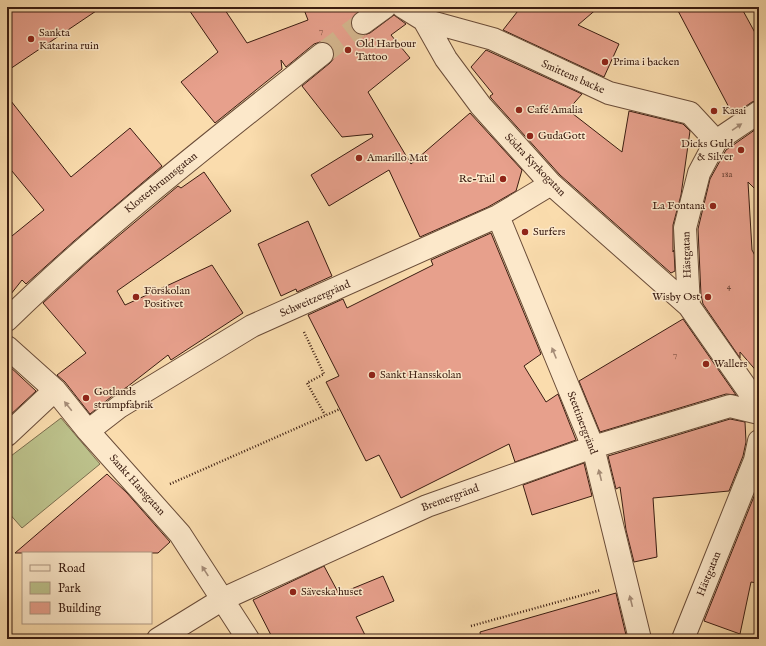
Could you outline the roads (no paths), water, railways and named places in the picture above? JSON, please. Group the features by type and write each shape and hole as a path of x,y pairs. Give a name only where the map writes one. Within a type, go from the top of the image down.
{"street":[{"path":"363,23 385,7"},
{"name":"Södra Kyrkogatan","path":"403,7 424,20 446,59 481,106 551,184 689,306 759,406"},
{"name":"Smittens backe","path":"424,20 494,39 609,93 690,113 716,141"},
{"name":"Klosterbrunnsgatan","path":"7,320 121,216 322,54"},
{"name":"Hästgatan","path":"689,306 685,228 699,173 716,141 759,112"},
{"name":"Schweitzergränd","path":"88,431 119,407 252,326 498,216 551,184"},
{"name":"Stettinergränd","path":"498,216 593,447 640,639"},
{"name":"Sankt Hansgatan","path":"7,347 55,390 88,431 180,534 248,639"},
{"path":"7,435 55,390"},
{"name":"Bremergränd","path":"158,639 223,599 427,506 593,447 730,406 759,414"},
{"name":"Hästgatan","path":"683,639 755,460 759,441"}],"tunnel":[{"path":"322,54 363,23"}],"place":[{"name":"Sankta Katarina ruin","path":"31,39"},
{"name":"Old Harbour Tattoo","path":"348,50"},
{"name":"Prima i backen","path":"605,62"},
{"name":"Café Amalia","path":"519,110"},
{"name":"Kasai","path":"714,111"},
{"name":"GudaGott","path":"530,136"},
{"name":"Dicks Guld & Silver","path":"741,150"},
{"name":"Amarillo Mat","path":"359,158"},
{"name":"Re-Tail","path":"503,179"},
{"name":"La Fontana","path":"713,206"},
{"name":"Surfers","path":"525,232"},
{"name":"Förskolan Positivet","path":"136,297"},
{"name":"Wisby Ost","path":"708,297"},
{"name":"Wallers","path":"706,364"},
{"name":"Sankt Hansskolan","path":"372,375"},
{"name":"Gotlands strumpfabrik","path":"86,398"},
{"name":"Säveska huset","path":"293,592"}]}
